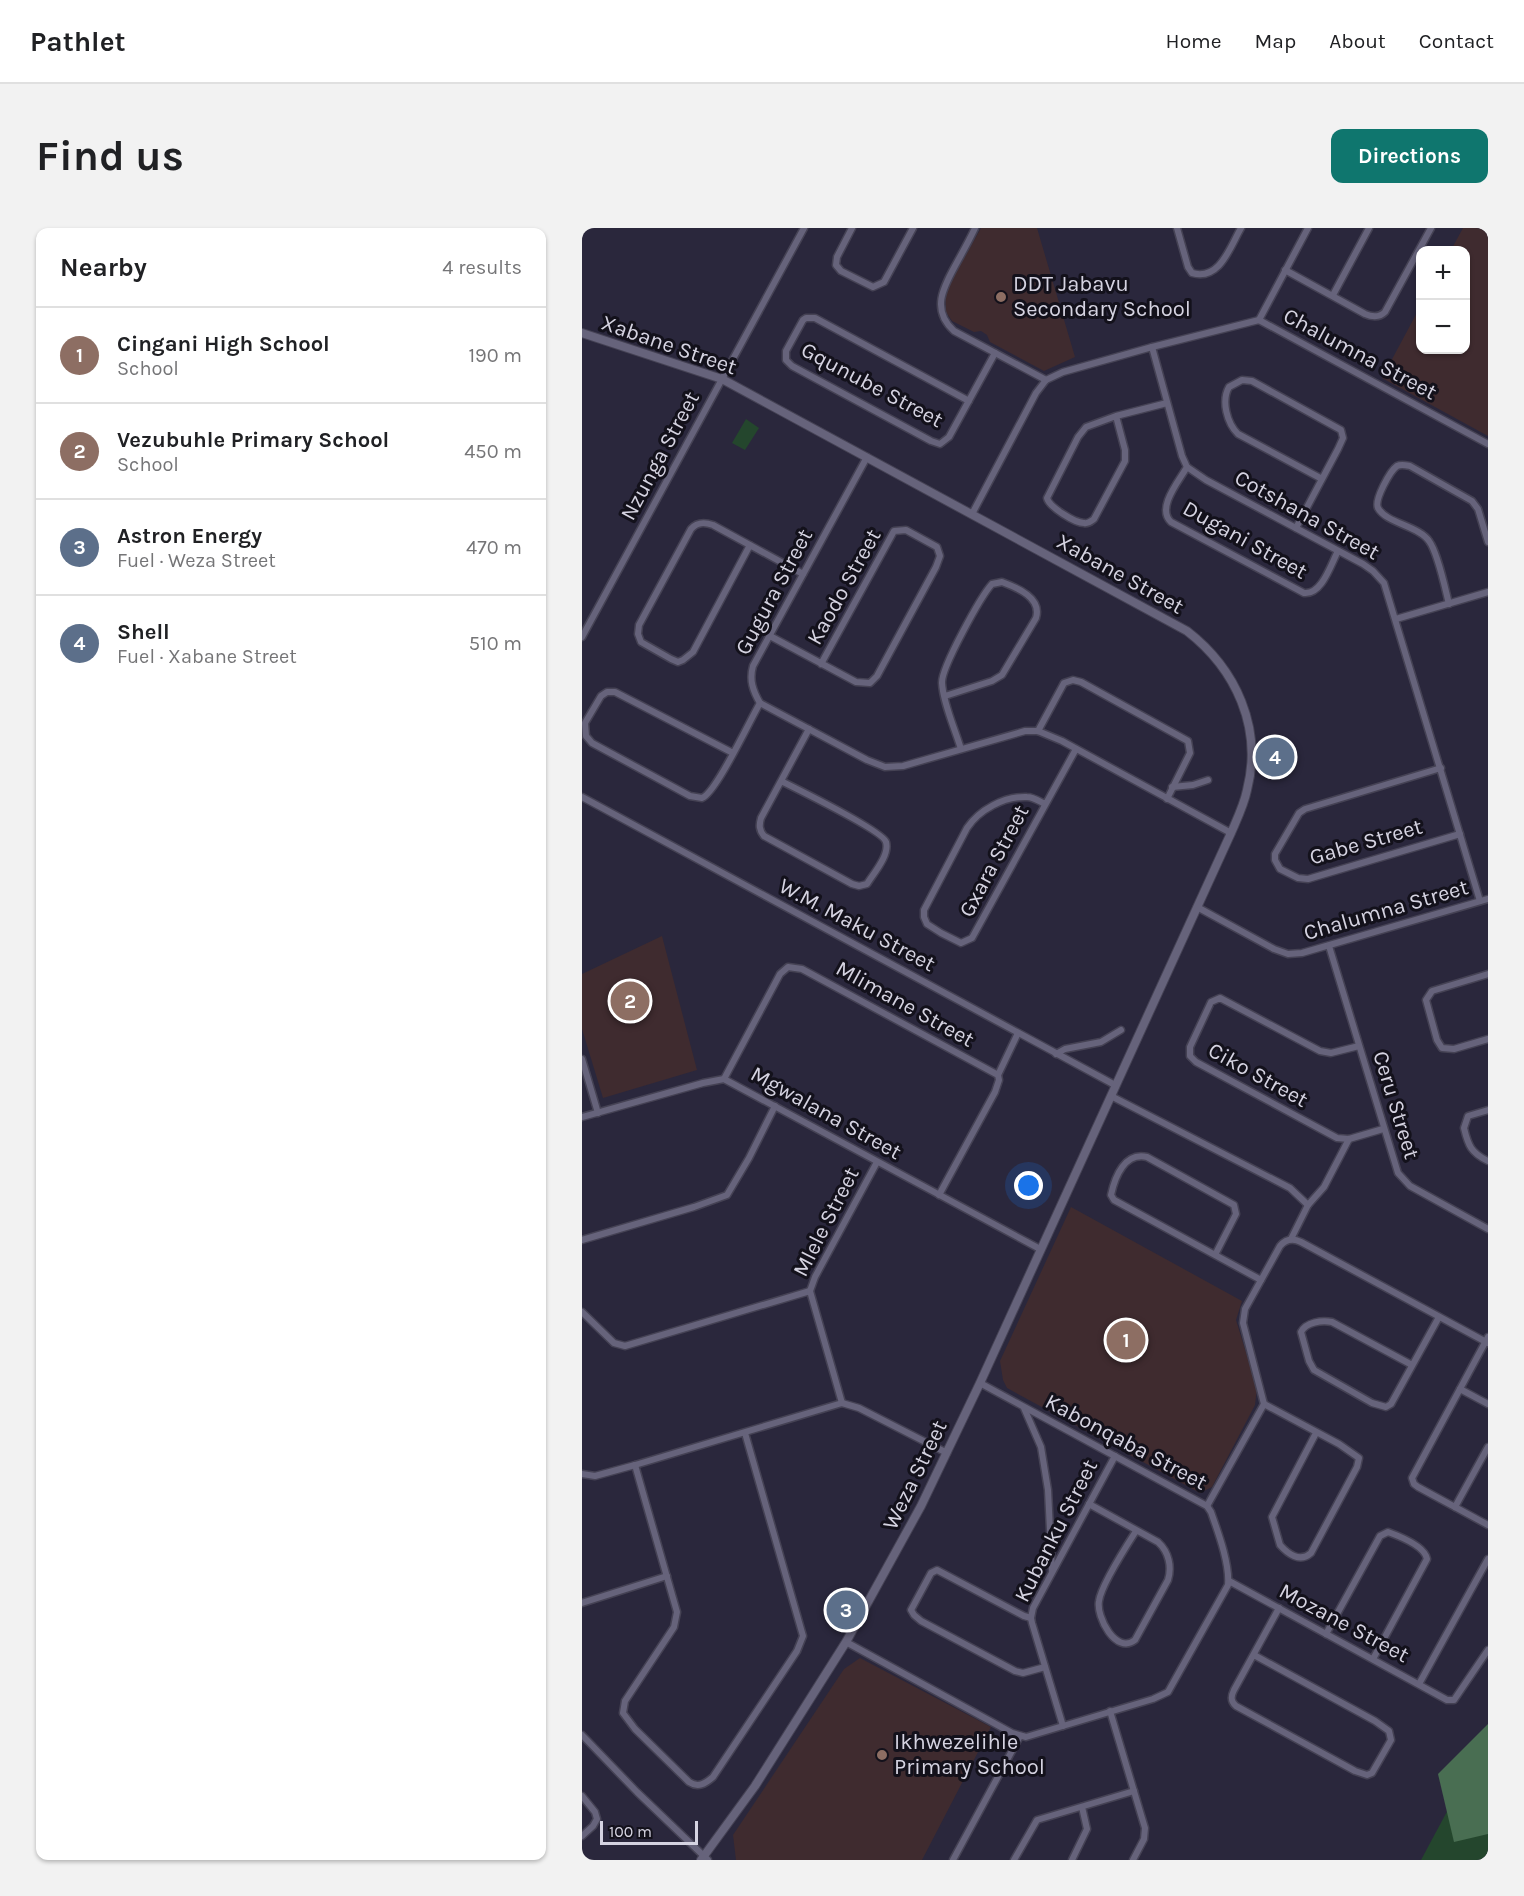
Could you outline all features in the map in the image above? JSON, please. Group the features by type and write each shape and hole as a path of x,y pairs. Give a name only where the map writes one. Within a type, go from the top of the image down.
{"street":[{"name":"Nzunga Street","path":"582,637 804,228"},
{"path":"852,228 837,257 836,265 841,271 873,287 884,282 914,228"},
{"path":"972,514 1036,393 1046,380 954,331 943,317 940,305 942,291 975,228"},
{"path":"1177,228 1190,271 1196,275 1202,275 1219,268 1241,228"},
{"path":"1259,320 1308,228"},
{"path":"1333,295 1369,228"},
{"path":"1285,270 1369,316 1376,317 1383,314 1431,228"},
{"name":"Gqunube Street","path":"969,401 815,318 803,320 786,351 786,360 792,366 935,443 943,442 949,437 969,401 995,353"},
{"name":"Chalumna Street","path":"1046,380 1063,372 1259,320 1488,444"},
{"name":"Xabane Street","path":"582,333 722,379 1187,631 1203,644 1231,678 1242,700 1249,723 1252,747 1248,789 1231,833 1115,1085"},
{"path":"1152,347 1187,467"},
{"path":"1296,528 1342,442 1341,430 1252,381 1242,380 1229,387 1225,404 1231,426 1238,434 1322,479"},
{"path":"1116,417 1125,450 1125,461 1094,519 1081,523 1050,505 1047,502 1047,494 1083,430 1090,425 1116,417 1167,403"},
{"name":"Gugura Street","path":"760,703 752,687 751,672 867,457"},
{"path":"1449,604 1430,542 1422,534 1384,514 1378,507 1380,494 1394,468 1401,465 1410,466 1472,501 1478,509 1488,542"},
{"name":"Cotshana Street","path":"1187,467 1363,564 1379,576 1387,591 1396,619 1480,901"},
{"name":"Dugani Street","path":"1187,467 1165,507 1165,515 1171,522 1308,594 1316,591 1338,551"},
{"path":"750,545 688,658 678,662 674,661 641,642 638,634 639,625 694,525 702,522 713,525 750,545 803,574"},
{"name":"Kaodo Street","path":"770,636 821,664 861,684 870,683 874,680 936,567 940,556 937,547 906,530 898,530 891,534 821,664"},
{"path":"945,696 992,681 1002,675 1036,618 1038,608 1034,600 1002,582 992,584 945,668 942,679 945,696 961,749"},
{"path":"1396,619 1488,592"},
{"path":"1038,730 1064,683 1073,680 1081,682 1188,741 1191,753 1167,799"},
{"path":"733,753 615,692 607,692 601,696 584,728 586,736 592,743 698,799 709,795 733,753 760,703 876,765 885,767 903,766 1017,733 1038,730 1231,833"},
{"path":"781,781 870,828 884,838 887,845 885,853 867,884 857,886 764,836 759,828 761,818 809,729"},
{"name":"Gxara Street","path":"1045,804 1023,797 990,807 978,814 967,828 924,910 927,924 957,942 972,938 1076,749"},
{"name":"Gabe Street","path":"1441,768 1305,809 1299,813 1275,854 1276,863 1280,868 1298,878 1308,879 1460,834"},
{"path":"1172,788 1208,780"},
{"name":"W.M. Maku Street","path":"582,797 1115,1085"},
{"name":"Chalumna Street","path":"1197,907 1274,950 1288,954 1329,946 1488,899"},
{"name":"Ceru Street","path":"1329,946 1395,1167 1404,1181 1488,1229"},
{"name":"Mlimane Street","path":"724,1079 780,974 784,969 794,967 802,969 998,1075"},
{"path":"1488,974 1432,991 1426,1000 1437,1040 1442,1047 1454,1049 1488,1039"},
{"name":"Ciko Street","path":"1349,1139 1342,1140 1330,1135 1196,1062 1190,1056 1190,1049 1211,1002 1220,998 1320,1052 1331,1053 1359,1046"},
{"path":"1056,1054 1065,1049 1101,1042 1121,1030"},
{"path":"939,1195 995,1092 999,1080 998,1075 1018,1033"},
{"path":"582,1059 598,1113"},
{"name":"Mgwalana Street","path":"582,1118 715,1079 724,1079 1041,1250"},
{"name":"Weza Street","path":"704,1859 755,1786 846,1642 887,1571 980,1383 1115,1085"},
{"path":"1110,1096 1290,1188 1308,1205"},
{"path":"582,1240 727,1195 775,1106"},
{"path":"1488,1110 1468,1116 1464,1128 1470,1149 1475,1155 1488,1161"},
{"path":"1291,1239 1308,1205 1324,1187 1349,1139 1383,1129"},
{"path":"1215,1255 1236,1214 1234,1205 1147,1157 1130,1158 1114,1184 1112,1195 1114,1200 1215,1255 1261,1280"},
{"name":"Mlele Street","path":"842,1403 810,1292 815,1277 877,1162"},
{"path":"1207,1506 1264,1404 1243,1323 1245,1310 1280,1246 1291,1239 1301,1242 1487,1341 1412,1478 1416,1486 1488,1525"},
{"path":"582,1312 614,1343 625,1346 810,1292"},
{"path":"1412,1365 1332,1322 1321,1321 1306,1326 1302,1331 1309,1361 1314,1370 1380,1407 1386,1407 1391,1405 1439,1317"},
{"name":"Kabonqaba Street","path":"980,1383 1207,1506 1216,1526 1229,1581"},
{"path":"1460,1389 1488,1404"},
{"path":"582,1474 595,1476 842,1403 859,1408 947,1453"},
{"path":"1264,1404 1357,1455 1359,1462 1311,1553 1305,1558 1299,1558 1280,1545 1272,1517 1316,1433"},
{"path":"1024,1407 1041,1447 1048,1490 1053,1571"},
{"path":"635,1465 675,1602 676,1620 625,1701 623,1713 635,1729 689,1782 703,1785 713,1777 797,1652 803,1636 745,1433"},
{"path":"1455,1507 1488,1447"},
{"name":"Kubanku Street","path":"1063,1726 1031,1618 1033,1608 1115,1456"},
{"path":"1089,1504 1162,1545 1168,1559 1170,1569 1168,1580 1135,1640 1126,1644 1107,1632 1098,1602 1136,1531"},
{"path":"1326,1634 1380,1536 1388,1532 1395,1535 1424,1551 1427,1558 1373,1659"},
{"path":"1419,1684 1488,1559"},
{"path":"1031,1618 937,1570 931,1572 911,1610 921,1621 1015,1671 1023,1674 1045,1667"},
{"path":"582,1603 667,1576"},
{"path":"846,1642 1020,1736 1031,1736 1161,1696 1170,1690 1229,1581"},
{"name":"Mozane Street","path":"1229,1581 1442,1697 1454,1700 1488,1650"},
{"path":"1254,1655 1388,1729 1391,1740 1372,1773 1367,1775 1355,1771 1234,1704 1233,1693 1254,1655 1280,1608"},
{"path":"1110,1711 1145,1832 1142,1844 1133,1860"},
{"path":"582,1735 704,1859"},
{"path":"953,1860 1020,1736"},
{"path":"1014,1860 1037,1821 1134,1791"},
{"path":"582,1796 595,1812 597,1819 582,1836"},
{"path":"1072,1860 1087,1829 1082,1807"}],"shaded area":[{"name":"DDT Jabavu Secondary School","path":"981,228 1037,228 1075,357 1044,371 990,342 987,335 981,331 974,332 952,321 946,312 945,292"},
{"path":"1463,228 1488,228 1488,436 1382,378 1416,314 1416,354 1470,354 1470,246 1453,246"},
{"path":"662,936 697,1070 603,1098 582,1029 582,974"},
{"path":"1071,1207 1242,1301 1236,1320 1257,1388 1255,1405 1212,1487 1200,1493 1007,1388 1003,1380 1000,1361"},
{"name":"Ikhwezelihle Primary School","path":"860,1658 991,1727 922,1860 736,1860 733,1835 844,1669"}],"green space":[{"path":"746,419 759,428 745,450 732,443"},
{"path":"1488,1724 1488,1834 1454,1842 1438,1774"},
{"path":"1488,1735 1488,1860 1421,1860"}],"place":[{"name":"DDT Jabavu Secondary School","path":"1001,297"},
{"name":"Shell","path":"1275,757"},
{"name":"Vezubuhle Primary School","path":"630,1001"},
{"name":"Cingani High School","path":"1126,1340"},
{"name":"Astron Energy","path":"846,1610"},
{"name":"Ikhwezelihle Primary School","path":"882,1755"}]}
